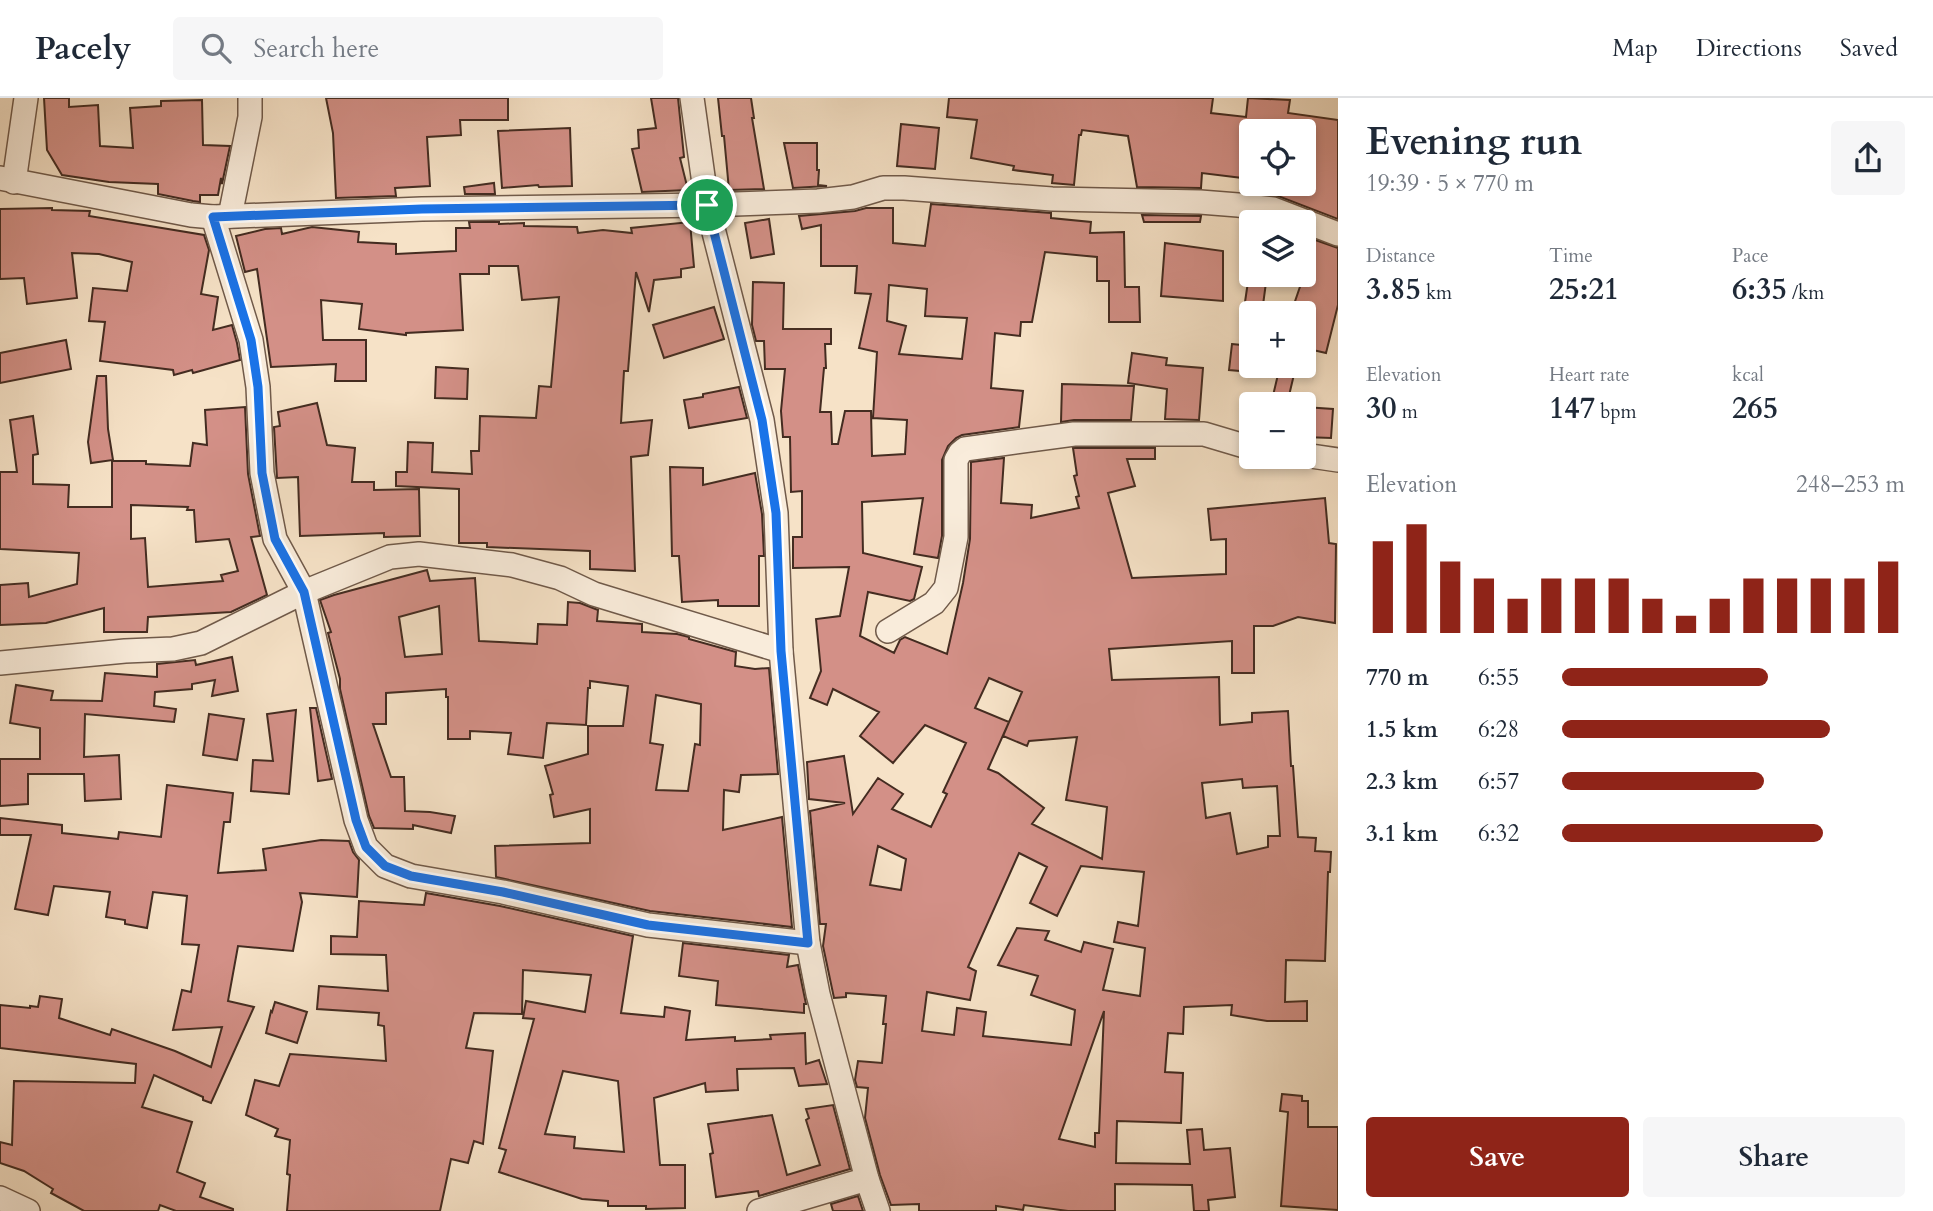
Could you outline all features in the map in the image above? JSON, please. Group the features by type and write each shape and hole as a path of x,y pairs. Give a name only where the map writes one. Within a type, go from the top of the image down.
{"street":[{"path":"26,98 7,180 191,215 222,217 422,209 818,201 853,197 883,188 904,188 1052,199 1238,205 1273,209 1338,234"},
{"path":"250,98 250,117 222,217 251,340 258,387 262,473 275,539 304,592 356,820 366,847 385,866 411,876 503,892 648,925 808,943"},
{"path":"692,98 707,205 762,420 776,513 781,651 808,943 818,994 878,1211"},
{"path":"888,631 934,603 946,588 956,537 956,460 965,449 1074,434 1203,433 1239,444"},
{"path":"1316,457 1338,460"},
{"path":"0,663 173,649 201,643 304,592 390,557 419,554 512,565 560,578 594,594 781,651"},
{"path":"760,1211 867,1179"},
{"path":"0,1198 28,1211"}],"building":[{"path":"44,98 69,98 69,107 98,105 100,146 133,148 130,108 161,106 161,101 202,100 203,145 230,146 218,195 200,195 200,202 158,194 158,184 109,182 62,175 47,150"},
{"path":"326,98 508,98 508,120 460,120 461,135 427,137 430,186 395,188 396,196 336,198 333,133"},
{"path":"651,98 678,98 684,157 680,158 688,190 642,192 632,149 639,148 638,130 656,128"},
{"path":"718,98 751,98 764,189 729,190"},
{"path":"949,98 1213,98 1211,113 1246,117 1248,98 1290,100 1288,113 1338,120 1338,219 1278,196 1316,196 1316,119 1239,119 1239,178 1202,173 1201,188 1137,187 1128,136 1082,130 1079,135 1074,185 1052,183 1053,175 1013,170 1014,166 971,158 977,120 947,117"},
{"path":"901,124 939,128 935,169 897,166"},
{"path":"570,128 572,186 502,188 498,131"},
{"path":"784,143 817,143 818,185 827,186 793,188"},
{"path":"494,183 495,194 465,194 464,187"},
{"path":"931,204 1051,213 1051,218 1091,222 1090,233 1124,232 1125,287 1139,287 1140,322 1109,322 1109,281 1097,281 1097,257 1045,252 1032,322 1021,322 1020,336 995,333 991,388 1023,391 1019,427 962,435 948,446 942,460 942,536 938,558 914,554 923,498 862,502 863,553 922,567 914,599 910,601 868,592 860,636 894,653 900,640 905,637 947,654 970,539 971,462 1004,458 1001,503 1032,505 1031,518 1079,508 1073,448 1155,448 1155,459 1127,459 1135,486 1108,493 1132,578 1226,574 1226,539 1211,540 1208,509 1325,498 1329,543 1336,544 1335,623 1298,617 1273,626 1254,626 1254,673 1232,673 1232,641 1109,649 1112,680 1219,677 1220,725 1252,722 1252,713 1288,711 1298,837 1316,838 1315,851 1331,852 1325,961 1286,960 1285,1002 1307,1001 1307,1021 1267,1021 1231,1015 1232,1005 1184,1007 1183,1034 1168,1033 1165,1072 1183,1073 1181,1123 1117,1121 1116,1163 1190,1164 1187,1130 1202,1129 1204,1150 1230,1148 1235,1197 1208,1200 1209,1211 1194,1211 1192,1185 1115,1184 1115,1211 1068,1211 1024,1205 1023,1210 996,1206 996,1211 919,1211 919,1204 891,1205 880,1175 865,1118 868,1088 857,1087 855,1080 858,1061 882,1063 886,996 846,993 846,997 834,998 823,946 826,924 820,924 810,811 845,803 809,799 807,762 844,756 853,814 878,778 903,794 892,809 931,827 947,794 943,792 966,743 925,725 893,763 860,736 879,712 833,689 827,705 810,698 821,671 816,619 840,616 849,567 793,568 793,537 802,537 802,491 791,492 790,437 783,437 781,411 785,369 765,369 764,341 756,341 752,325 753,282 784,283 783,329 831,329 831,344 825,344 826,368 820,412 831,412 832,444 838,444 845,411 871,411 872,456 905,454 907,420 873,418 877,352 859,348 871,294 855,293 857,266 821,266 821,225 802,229 799,216 866,208 893,208 893,243 925,246","holes":["889,285 927,289 925,316 967,318 962,359 899,354 906,326 887,321","989,678 1022,692 1003,736 1027,746 1029,741 1077,737 1066,800 1107,807 1102,859 1032,824 1044,808 998,773 988,769 1009,722 975,708","1242,779 1243,788 1277,786 1280,836 1268,836 1268,847 1237,854 1230,813 1206,818 1202,783","878,846 906,859 901,890 870,885","1019,853 1047,867 1030,903 1057,916 1081,866 1144,872 1138,926 1118,922 1114,942 1145,948 1140,996 1103,990 1113,949 1084,942 1081,952 1045,940 1049,931 1017,928 998,965 1038,976 1031,995 1075,1010 1071,1045 983,1036 986,1012 957,1008 954,1035 922,1031 927,992 970,1000 976,971 968,967","1104,1011 1099,1133 1095,1133 1095,1147 1059,1139"]},
{"path":"52,208 90,211 89,216 204,235 209,250 201,294 218,297 213,330 232,325 240,360 193,373 192,370 174,375 173,370 100,361 105,322 89,321 93,288 127,291 132,262 99,254 72,253 77,298 27,304 24,278 0,279 0,209"},
{"path":"1142,215 1201,216 1200,222 1144,222"},
{"path":"769,219 774,254 751,258 745,223"},
{"path":"469,222 577,227 578,233 603,230 632,233 631,228 690,222 694,267 681,269 681,277 654,280 649,312 636,272 628,371 624,371 621,423 652,420 648,455 631,457 635,571 590,569 590,551 487,547 487,543 459,543 459,489 396,486 396,472 407,472 408,442 433,443 432,472 472,474 471,451 479,451 480,416 536,418 539,386 551,387 559,297 522,300 518,266 489,266 489,274 460,274 463,330 406,335 359,329 362,304 321,300 323,340 366,340 366,381 335,381 336,364 271,367 257,269 245,272 236,236 265,229 281,228 282,234 312,227 359,232 358,242 396,244 396,254 456,251 456,228 470,228"},
{"path":"1316,240 1338,248 1338,305 1326,353 1316,351 1316,301 1295,301 1300,287 1316,287"},
{"path":"1165,243 1223,251 1223,301 1161,296"},
{"path":"1247,287 1265,287 1264,301 1245,301"},
{"path":"714,307 724,339 664,358 653,325"},
{"path":"66,340 71,369 0,383 0,353"},
{"path":"1232,344 1239,345 1239,371 1229,370"},
{"path":"1132,353 1167,358 1166,365 1203,368 1199,420 1165,419 1167,389 1128,383"},
{"path":"436,367 468,369 467,399 435,398"},
{"path":"97,376 106,376 108,429 113,460 91,463 88,442"},
{"path":"1277,378 1293,378 1290,392 1274,392"},
{"path":"1062,384 1134,386 1131,420 1061,422"},
{"path":"739,387 747,418 689,428 684,400"},
{"path":"317,403 327,445 355,448 352,482 374,482 374,490 419,489 420,536 384,537 384,533 300,536 298,477 277,478 274,427 280,426 278,412"},
{"path":"245,407 248,474 260,536 251,537 267,595 231,612 148,617 147,632 104,632 104,608 46,623 0,625 0,585 28,583 29,597 77,584 79,553 0,549 0,472 17,472 10,420 33,416 38,454 33,455 33,484 69,485 68,507 112,507 112,461 146,461 146,464 190,466 193,443 207,445 205,410","holes":["131,505 188,507 187,510 194,510 196,542 229,539 238,571 221,575 223,581 148,587 145,538 131,539"]},
{"path":"1316,408 1333,409 1331,438 1316,437"},
{"path":"670,467 703,468 703,485 755,473 762,514 764,556 759,556 759,606 718,606 718,600 682,602 679,556 672,556"},
{"path":"427,570 430,581 475,578 479,641 537,644 538,624 567,625 568,602 580,603 598,610 597,621 642,624 642,632 677,634 736,652 735,666 769,668 778,774 741,775 739,792 724,790 723,830 782,817 792,927 650,911 496,877 495,846 590,843 590,809 554,817 550,795 553,794 545,766 588,754 588,726 623,726 628,686 590,681 586,725 547,723 543,758 508,754 511,733 470,731 470,739 448,739 446,689 386,693 386,724 373,724 391,777 404,777 405,811 455,816 451,833 413,825 413,829 374,828 340,689 328,633 331,632 320,600","holes":["439,606 442,654 405,657 399,617","656,695 701,704 700,745 695,744 688,791 656,790 663,745 650,743"]},
{"path":"232,657 238,691 212,696 215,680 192,684 192,689 155,692 154,706 176,709 174,722 85,714 84,757 119,755 121,799 85,801 84,774 28,774 28,804 0,806 0,759 40,759 40,728 10,723 16,685 53,691 51,700 102,701 105,673 157,677 157,664 195,660 196,665"},
{"path":"310,708 316,708 332,779 318,781"},
{"path":"296,710 289,794 251,791 253,760 273,761 267,714"},
{"path":"209,714 244,719 237,760 203,755"},
{"path":"167,785 233,793 230,822 224,822 218,873 266,870 263,849 321,840 349,841 359,860 357,897 300,893 302,902 293,951 238,946 228,1001 254,1007 211,1103 154,1075 142,1107 192,1122 177,1172 205,1183 200,1197 233,1211 176,1211 160,1205 158,1211 84,1211 51,1193 53,1189 24,1171 0,1163 0,1142 12,1145 14,1081 135,1083 136,1064 0,1048 0,1005 30,1008 38,1007 40,996 62,999 59,1018 110,1035 112,1029 211,1067 222,1027 173,1030 182,990 191,992 199,945 182,944 187,896 153,892 147,928 106,917 110,892 54,886 48,915 15,909 31,835 0,835 0,818 62,825 62,833 118,839 119,832 161,837"},
{"path":"426,893 500,906 633,936 621,1013 664,1017 665,1007 690,1011 686,1040 735,1037 735,1041 771,1039 770,1035 805,1033 806,1064 819,1060 827,1084 799,1086 794,1068 737,1069 738,1090 706,1092 705,1083 654,1098 660,1165 685,1165 685,1208 608,1206 608,1201 582,1199 499,1172 506,1150 499,1148 534,1019 523,1018 526,1001 585,1012 591,975 523,970 522,1014 474,1013 466,1048 493,1051 483,1144 474,1141 468,1163 451,1159 440,1211 287,1211 290,1140 275,1136 278,1129 246,1115 255,1080 279,1086 290,1054 386,1061 384,1026 378,1025 379,1013 317,1009 319,986 388,991 386,955 331,954 331,936 357,937 359,901 424,905","holes":["563,1071 618,1081 624,1152 574,1148 575,1137 545,1134"]},
{"path":"683,943 789,955 787,967 798,965 806,1004 804,1013 716,1005 718,981 679,976"},
{"path":"275,1002 307,1012 297,1043 266,1033"},
{"path":"1282,1094 1302,1096 1302,1101 1308,1101 1308,1127 1338,1127 1338,1210 1281,1206 1288,1112 1280,1111"},
{"path":"833,1105 850,1169 759,1196 758,1191 716,1197 708,1124 772,1115 787,1175 820,1165 806,1120 809,1118 806,1109"},
{"path":"858,1196 863,1211 833,1211 831,1204"}],"route":[{"path":"707,205 762,420 776,513 781,651 808,943 648,925 503,892 411,876 385,866 366,847 356,820 304,592 275,539 262,473 258,387 251,340 213,217 422,209 707,205"}]}
